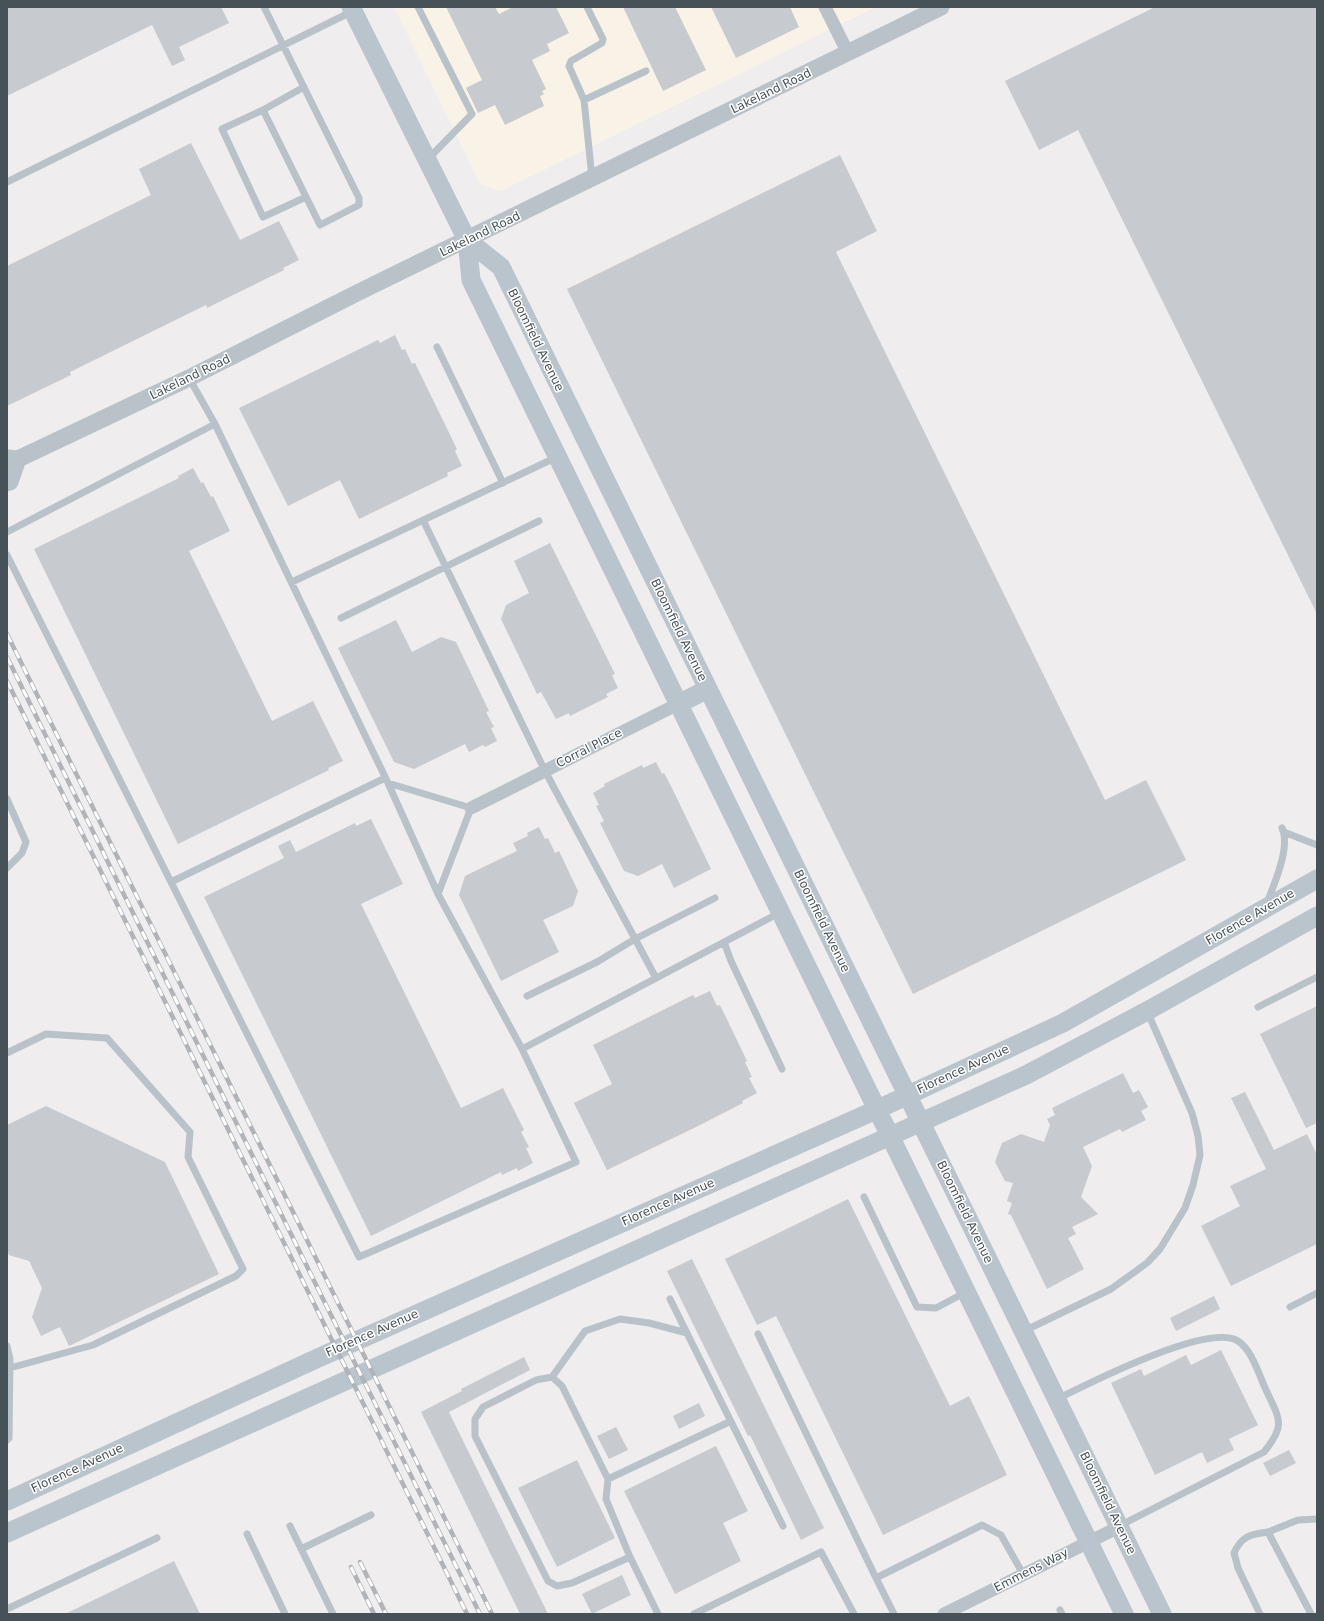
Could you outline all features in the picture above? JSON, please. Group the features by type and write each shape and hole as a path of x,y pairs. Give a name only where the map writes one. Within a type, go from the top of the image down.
{"main road":[{"name":"Bloomfield Avenue","path":"352,9 467,240 471,280 1124,1614"},
{"name":"Bloomfield Avenue","path":"467,240 501,267 1162,1614"},
{"name":"Corral Place","path":"678,704 708,689"},
{"name":"Florence Avenue","path":"7,1501 318,1358 876,1110 907,1094 1063,1023 1264,909 1315,884"},
{"path":"7,1533 1026,1075 1147,1011 1317,916"},
{"path":"1147,1011 1143,984 1148,975"}],"street":[{"path":"825,7 848,53"},
{"name":"Lakeland Road","path":"7,483 10,482 13,458 189,378 941,7"},
{"name":"Corral Place","path":"471,808 678,704"},
{"name":"Emmens Way","path":"944,1614 1088,1541 1119,1527"}],"lane":[{"path":"263,110 320,225 358,205 359,198 264,7"},
{"path":"418,7 472,114 427,160"},
{"path":"587,7 603,39 599,46 571,61 570,71 584,100 592,179"},
{"path":"7,182 283,45 352,9"},
{"path":"584,100 646,71"},
{"path":"304,87 263,110 222,129 263,217 306,198"},
{"path":"437,347 503,483"},
{"path":"7,555 359,1257 576,1162 522,1049 438,894 387,781 292,582 215,424 189,378"},
{"path":"7,532 215,424"},
{"path":"292,582 558,457"},
{"path":"423,520 545,771 656,978"},
{"path":"341,618 539,521"},
{"path":"171,882 387,781 471,808 438,894"},
{"path":"7,799 26,842 22,853 7,868"},
{"path":"1264,909 1282,859 1283,830 1317,845"},
{"path":"527,996 597,962 635,939 715,898"},
{"path":"522,1049 781,912"},
{"path":"724,942 731,961 782,1068"},
{"path":"1258,1007 1317,977"},
{"path":"1024,1331 1111,1289 1147,1263 1174,1228 1185,1208 1193,1185 1200,1155 1192,1113 1147,1011"},
{"path":"7,1053 46,1034 107,1038 190,1132 188,1157 243,1269 236,1276 93,1345 10,1368"},
{"path":"864,1198 917,1306 936,1308 966,1292"},
{"path":"1290,1307 1317,1293"},
{"path":"670,1299 783,1526"},
{"path":"630,1557 572,1583 556,1586 548,1581 475,1436 475,1419 483,1407 536,1380 552,1377 585,1331 620,1319 649,1323 687,1333"},
{"path":"758,1334 894,1614"},
{"path":"1057,1399 1151,1356 1201,1339 1223,1337 1238,1341 1249,1353 1280,1419 1275,1438 1264,1452 1119,1527"},
{"path":"7,1346 10,1368 9,1438 7,1440"},
{"path":"552,1377 562,1386 608,1479 606,1499 630,1557 658,1614"},
{"path":"608,1479 731,1421"},
{"path":"301,1549 371,1515"},
{"path":"1260,1614 1238,1568 1234,1553 1239,1542 1254,1533 1268,1532 1298,1520 1317,1519"},
{"path":"876,1578 982,1525 1001,1535 1023,1574"},
{"path":"290,1526 333,1614"},
{"path":"1268,1532 1311,1614"},
{"path":"247,1534 285,1614"},
{"path":"7,1609 157,1538"},
{"path":"694,1614 821,1552 854,1614"}],"shaded area":[{"path":"394,7 876,7 501,191 480,184"}],"building":[{"path":"7,7 221,7 229,23 179,47 185,60 172,66 152,25 7,96"},
{"path":"446,7 495,7 499,14 513,7 556,7 569,33 547,44 550,51 532,60 546,89 542,91 544,94 540,96 544,106 505,125 495,105 478,113 466,88 482,80"},
{"path":"623,7 675,7 706,70 663,91"},
{"path":"711,7 790,7 799,27 736,58"},
{"path":"1155,7 1317,7 1317,614 1078,130 1039,150 1005,81"},
{"path":"191,143 240,240 279,221 299,260 283,268 284,270 207,308 206,305 70,372 71,375 7,406 7,266 151,195 139,169"},
{"path":"840,155 877,231 836,252 1105,800 1146,780 1186,860 913,994 567,289"},
{"path":"395,335 402,350 405,349 412,364 415,363 457,449 455,451 462,466 447,473 448,476 359,519 340,480 288,506 239,408 378,340 380,343"},
{"path":"193,468 211,497 213,496 230,531 189,551 272,721 313,701 343,761 328,768 329,770 178,844 34,549 179,478 178,476"},
{"path":"550,543 615,674 612,675 618,688 606,694 608,697 570,716 569,713 556,719 541,692 537,694 501,619 506,605 529,593 514,561"},
{"path":"396,620 412,652 441,637 456,642 489,711 486,712 494,727 491,728 497,741 485,747 483,745 469,752 465,744 414,769 394,762 338,648"},
{"path":"656,762 672,788 711,869 674,888 662,864 638,876 624,871 600,823 604,821 596,806 599,805 593,793 605,786 604,784 642,765 643,768"},
{"path":"371,819 403,884 361,904 461,1108 503,1088 524,1130 521,1132 529,1147 526,1148 533,1163 518,1171 517,1168 502,1175 501,1172 371,1236 204,897 284,858 278,846 290,840 296,852 355,823 356,826"},
{"path":"539,827 545,839 548,838 555,853 559,851 578,891 573,906 543,920 559,952 501,981 459,895 465,876 517,851 513,843 528,836 527,833"},
{"path":"710,991 717,1006 720,1005 747,1061 745,1062 752,1077 749,1078 757,1093 742,1101 743,1103 607,1170 574,1103 612,1084 593,1045 693,995 695,998"},
{"path":"1317,1006 1317,1123 1306,1128 1260,1034"},
{"path":"1123,1073 1133,1093 1139,1090 1148,1107 1141,1111 1146,1120 1122,1132 1120,1129 1083,1147 1092,1166 1081,1197 1098,1214 1072,1227 1076,1234 1068,1238 1084,1269 1047,1289 1011,1215 1008,1214 1012,1203 1007,1201 1013,1183 1005,1181 995,1162 1002,1143 1021,1134 1044,1142 1050,1125 1047,1119 1055,1115 1052,1108"},
{"path":"1245,1092 1274,1150 1307,1134 1317,1155 1317,1244 1231,1286 1201,1226 1240,1206 1230,1186 1266,1169 1231,1098"},
{"path":"46,1106 165,1162 219,1274 69,1346 60,1327 41,1336 32,1317 42,1288 29,1261 9,1255 7,1250 7,1125"},
{"path":"848,1199 950,1406 969,1396 1007,1475 883,1535 776,1316 757,1325 725,1259"},
{"path":"692,1259 824,1528 801,1540 667,1271"},
{"path":"1214,1296 1220,1309 1176,1331 1170,1318"},
{"path":"1221,1350 1258,1425 1229,1439 1234,1450 1207,1463 1202,1452 1155,1475 1111,1383 1141,1369 1144,1376 1186,1355 1191,1365"},
{"path":"524,1357 530,1370 449,1412 548,1614 520,1614 421,1412 462,1391 461,1389"},
{"path":"699,1403 705,1416 679,1429 673,1416"},
{"path":"616,1427 628,1450 609,1459 597,1436"},
{"path":"716,1446 748,1511 723,1523 741,1561 675,1594 624,1491"},
{"path":"1289,1450 1296,1463 1270,1476 1263,1463"},
{"path":"577,1460 615,1538 557,1567 518,1488"},
{"path":"174,1561 200,1614 65,1614"},
{"path":"622,1575 631,1595 592,1614 582,1594"}],"railway":[{"path":"7,634 492,1614"},
{"path":"7,657 480,1614"},
{"path":"7,681 467,1614"},
{"path":"360,1562 386,1614"},
{"path":"351,1567 374,1614"}]}
